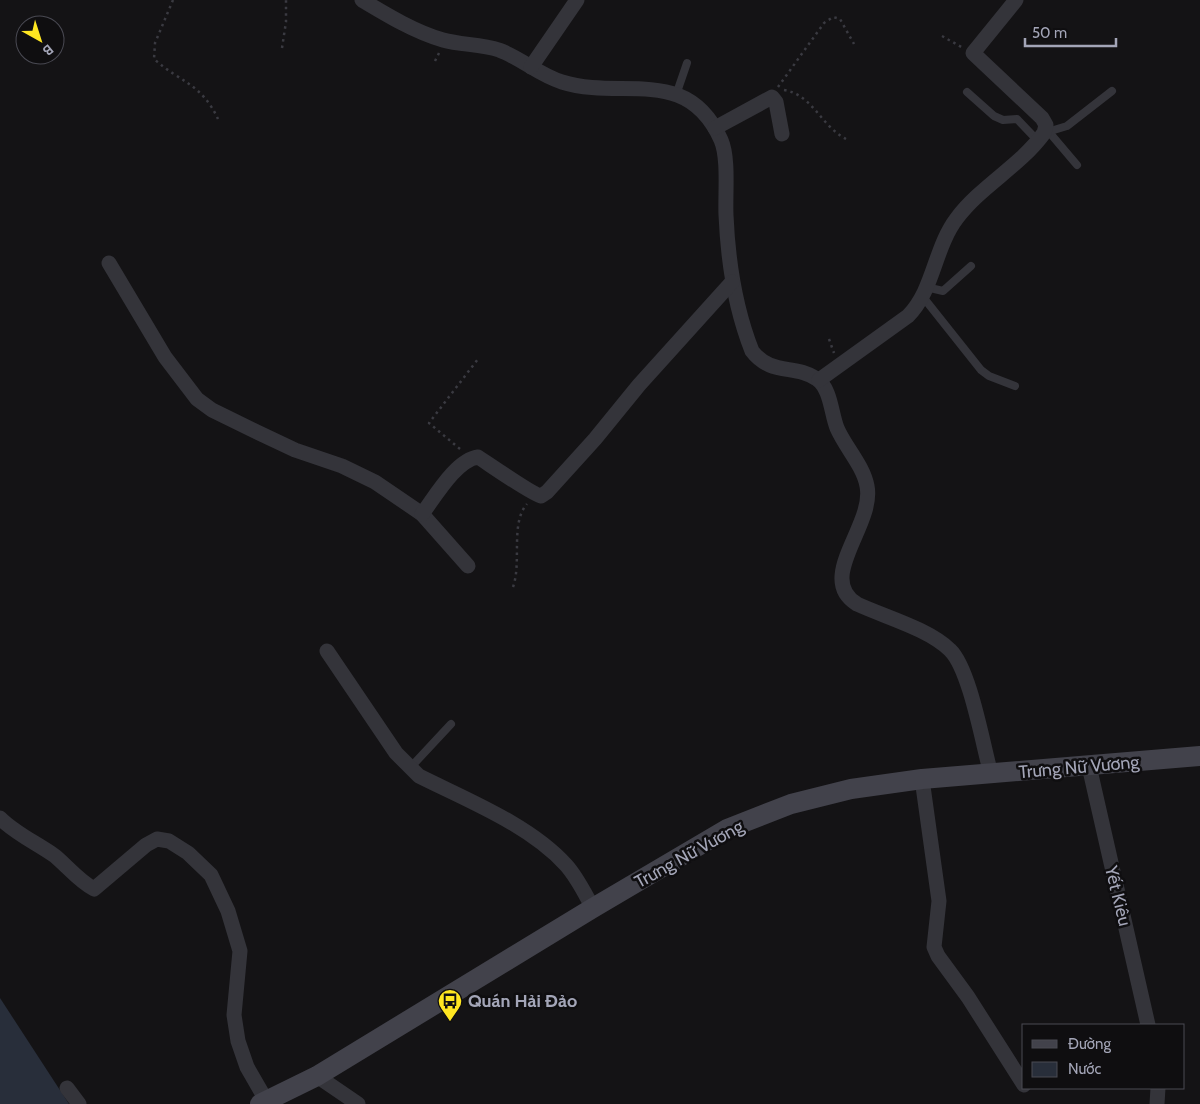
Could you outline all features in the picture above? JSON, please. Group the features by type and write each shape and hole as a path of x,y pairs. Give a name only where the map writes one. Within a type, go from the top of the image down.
{"main road":[{"name":"Trưng Nữ Vương","path":"263,1102 317,1076 593,908 727,830 791,804 851,789 922,780 1200,756"}],"street":[{"path":"362,0 413,28 441,40 496,49 551,78 575,86 665,90 688,100 702,111 723,142 726,217 732,282 752,352 760,361 771,367 807,373 819,380 827,393 836,426 866,484 867,508 843,566 842,589 848,599 933,637 951,651 960,666 970,696 991,774"},
{"path":"531,67 577,0"},
{"path":"819,380 908,316 924,292 937,253 956,219 1044,135 1046,125 1042,118 973,53 1016,0"},
{"path":"715,128 772,97 776,102 782,134"},
{"path":"109,263 165,357 197,399 212,410 295,450 342,466 375,482 422,514 468,566"},
{"path":"422,514 454,472 471,458 478,457 517,481 535,495 541,496 562,477 639,385 732,282"},
{"path":"327,651 396,754 410,768 419,776 502,818 549,848 568,867 593,908"},
{"name":"Yết Kiêu","path":"1089,766 1148,1024"},
{"path":"922,780 939,901 934,939 938,956 968,998 1022,1082"},
{"path":"0,818 13,830 57,858 86,886 94,890 146,845 157,839 169,842 188,853 211,875 228,912 240,951 234,1014 238,1041 247,1067 263,1102"},
{"path":"317,1076 358,1104"},
{"path":"67,1088 79,1104"},
{"path":"1158,1089 1158,1104"}],"lane":[{"path":"676,95 687,63"},
{"path":"1044,135 1067,126 1112,90"},
{"path":"967,92 994,116 1003,120 1016,120 1044,135 1078,166"},
{"path":"924,292 943,291 971,266"},
{"path":"924,292 981,370 988,376 1015,386"},
{"path":"410,768 451,724"}],"path":[{"path":"173,0 154,43 154,59 199,90 210,103 218,119"},
{"path":"282,48 286,22 286,0"},
{"path":"846,139 836,134 798,92 777,89 824,23 834,17 840,19 854,44"},
{"path":"942,36 973,53"},
{"path":"471,458 429,423 478,360"},
{"path":"513,587 516,577 522,510 535,495"}],"water":[{"path":"0,998 69,1104 0,1104"}],"place":[{"name":"Quán Hải Đảo","path":"450,1022"}]}
